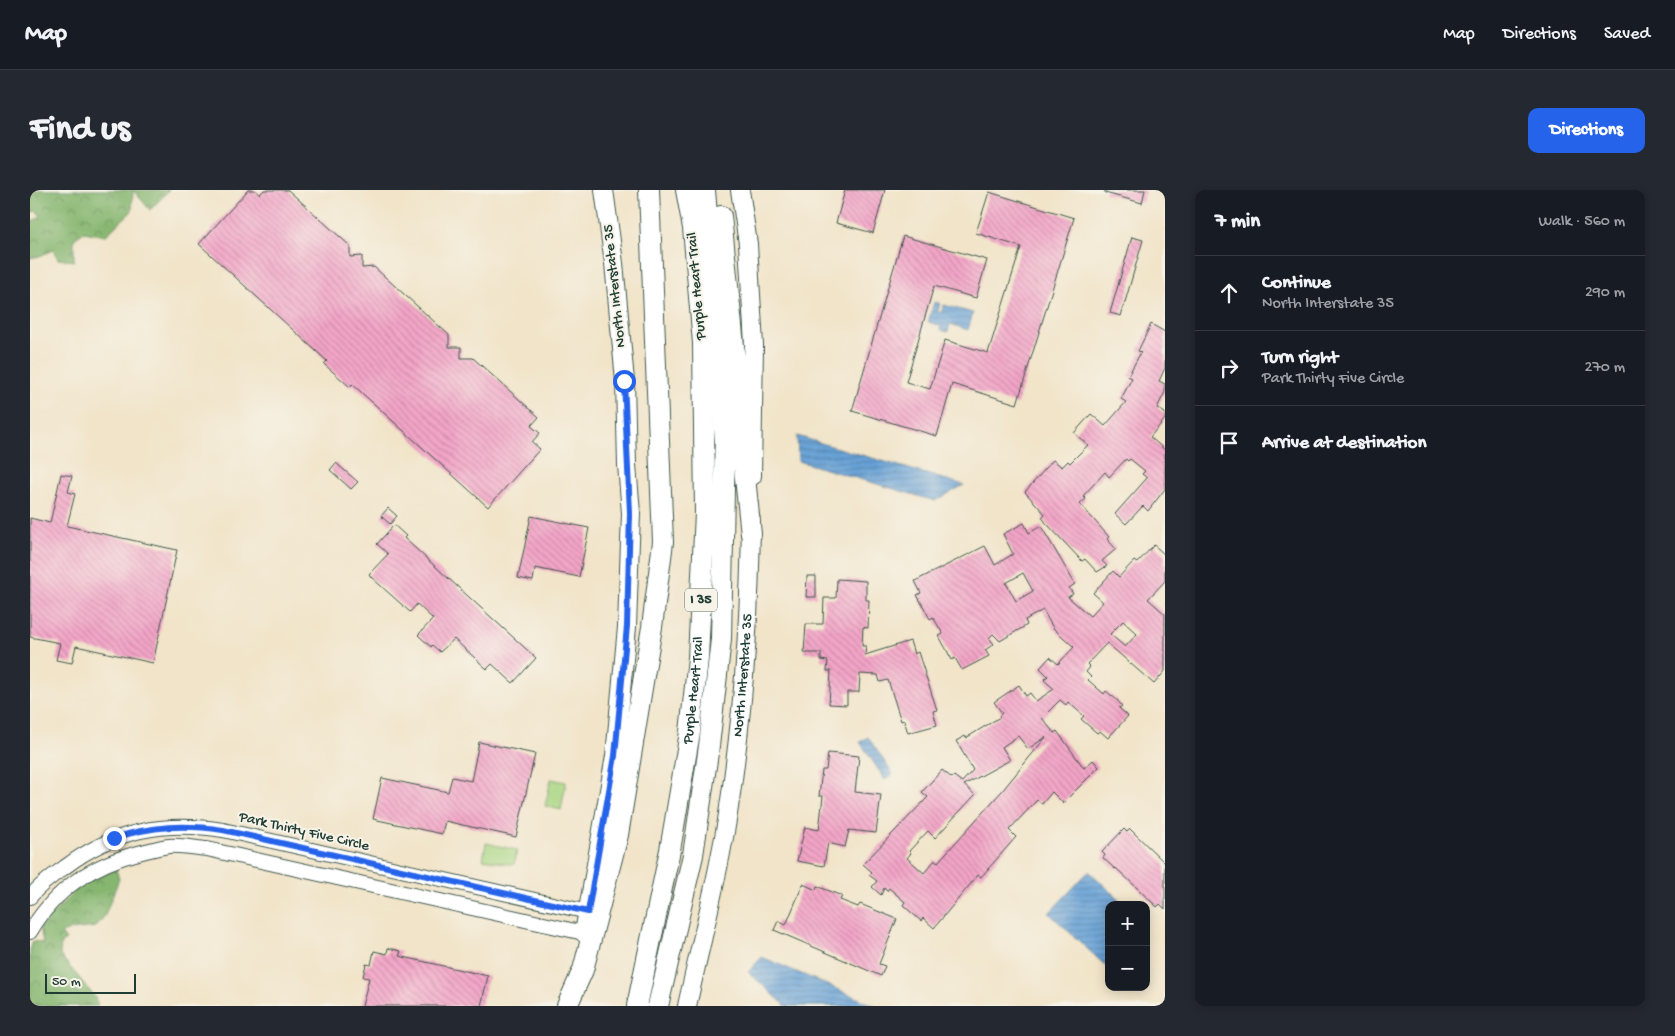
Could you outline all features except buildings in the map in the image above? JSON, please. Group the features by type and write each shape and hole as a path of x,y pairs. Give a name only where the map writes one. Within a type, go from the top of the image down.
{"highway":[{"path":"566,1006 583,970 618,835 652,626 663,542 649,190"},
{"name":"Purple Heart Trail","path":"637,1006 670,850 690,732 698,658 705,513 703,343 693,228 686,190"},
{"name":"Purple Heart Trail","path":"658,1006 693,855 709,746 721,639 725,441 705,190"},
{"path":"718,190 726,250 738,376 740,430 751,534"}],"main road":[{"name":"North Interstate 35","path":"566,1006 584,933 615,756 627,626 630,513 624,381 614,263 604,190"},
{"name":"North Interstate 35","path":"687,1006 716,878 728,814 745,672 751,534 754,345 748,244 740,190"}],"street":[{"name":"Park Thirty Five Circle","path":"30,897 47,880 83,853 114,838 148,829 197,826 223,830 588,912"},
{"path":"30,932 48,906 83,875 122,858 168,846 207,849 584,933"}],"green space":[{"path":"30,190 133,190 132,211 105,236 84,232 74,239 74,261 58,259 53,250 30,258 30,223 41,216 36,211 30,212"},
{"path":"133,190 169,190 150,210"},
{"path":"551,779 566,782 561,810 545,806"},
{"path":"486,843 517,850 514,865 483,859"},
{"path":"116,869 119,879 105,915 96,927 61,933 66,940 61,943 60,955 95,997 98,1006 30,1006 30,950 33,941 43,943 40,927 82,884"}],"water":[{"path":"934,302 940,303 938,312 941,313 944,305 973,313 968,330 950,324 948,332 940,330 941,326 928,322"},
{"path":"797,436 964,485 935,501 798,461"},
{"path":"868,737 893,774 885,780 860,742"},
{"path":"1089,871 1121,901 1105,901 1105,965 1049,913"},
{"path":"762,957 876,1006 786,1006 748,972"}],"route":[{"path":"114,838 131,832 176,826 197,826 223,830 588,912 615,756 627,626 630,513 624,381"}]}
